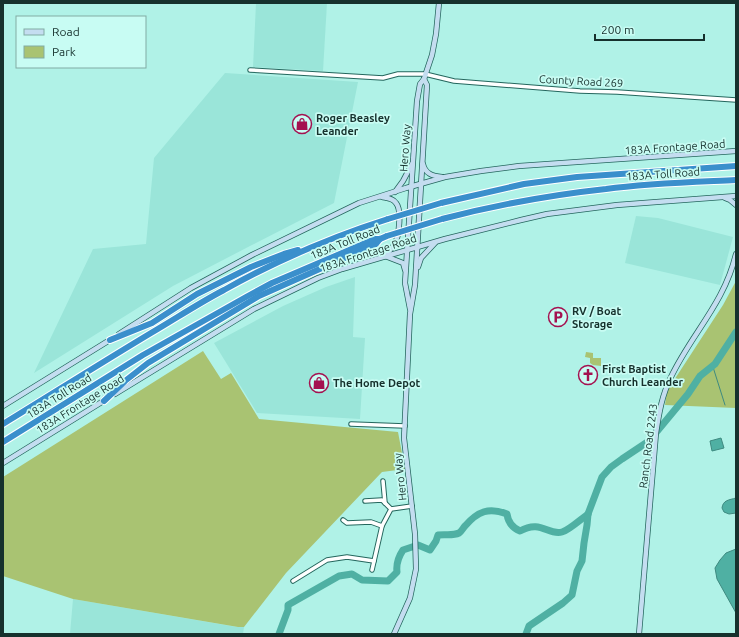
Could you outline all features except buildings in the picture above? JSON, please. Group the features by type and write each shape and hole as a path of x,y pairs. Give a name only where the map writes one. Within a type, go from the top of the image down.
{"highway":[{"name":"183A Toll Road","path":"3,424 79,376 222,291 315,245 351,231 441,203 524,184 577,177 736,166"},
{"name":"183A Toll Road","path":"3,442 143,355 246,297 272,283 375,239 380,239 442,219 541,198 607,188 736,180"},
{"path":"104,401 125,381 148,363 222,317 259,296 376,244 380,239"},
{"path":"110,340 152,323 197,294 251,267 284,254 315,245"}],"main road":[{"path":"424,76 432,55 439,3"},
{"name":"Hero Way","path":"394,634 410,598 416,569 415,539 406,457 405,426 410,314 415,285 427,85 424,76"},
{"name":"Hero Way","path":"410,314 405,284 417,101 420,84 424,76"},
{"name":"183A Frontage Road","path":"3,406 191,288 252,255 359,203 445,177 481,171 519,166 736,151"},
{"path":"422,161 424,168 428,173 433,176 445,177"},
{"path":"395,192 413,163"},
{"path":"381,196 393,200 397,203 399,209 399,234 394,245 385,256 403,263 406,274"},
{"name":"183A Frontage Road","path":"3,463 254,309 342,268 437,241 547,214 617,205 736,196"},
{"path":"717,197 730,200 736,205"},
{"path":"415,285 421,258 437,241"},
{"name":"Ranch Road 2243","path":"639,634 655,442 662,402 670,378 690,342 720,298 730,276 736,254"}],"street":[{"name":"County Road 269","path":"250,70 383,78 398,74 424,76 462,82 580,91 736,100"},
{"path":"351,424 405,426"},
{"path":"383,481 385,503"},
{"path":"365,501 382,500 391,509"},
{"path":"391,509 412,506"},
{"path":"372,570 382,526 391,509"},
{"path":"343,520 347,523 371,522 382,526"},
{"path":"293,581 327,560 346,557 374,561"}],"shaded area":[{"path":"256,3 327,3 323,71 253,67"},
{"path":"225,73 358,82 334,203 173,286 34,373 93,249 146,244 154,158"},
{"path":"636,216 658,218 733,237 720,285 625,263"},
{"name":"The Home Depot","path":"355,277 353,337 365,338 360,419 257,413 214,343 283,306 326,287"},
{"path":"721,438 724,448 712,451 710,441"},
{"path":"736,498 736,513 729,514 724,512 722,508 724,503"},
{"path":"736,549 736,613 717,579 715,568 726,553"},
{"path":"73,599 244,627 243,634 70,634"}],"green space":[{"path":"736,281 736,408 665,405 667,391 723,305"},
{"path":"203,351 221,379 231,373 259,419 398,432 405,469 382,472 286,573 244,627 73,599 3,576 3,477"},
{"path":"586,352 593,353 593,358 601,358 601,366 590,363 590,358 585,357"}],"waterway":[{"path":"526,634 529,626 563,603 572,595 577,571 582,561 588,514 602,477 611,467 649,441 688,394 700,376 715,364 736,332"},
{"path":"713,367 725,405"},
{"path":"279,634 288,610 288,605 339,576 352,574 362,580 388,581 397,572 398,560 403,550 418,545 430,550 438,535 457,534 470,521 484,512 495,511 507,514 508,520 511,524 520,531 527,528 539,527 557,533 568,529 588,514"}],"place":[{"name":"Roger Beasley Leander","path":"302,124"},
{"name":"RV / Boat Storage","path":"558,317"},
{"name":"First Baptist Church Leander","path":"588,375"},
{"name":"The Home Depot","path":"319,383"}]}
